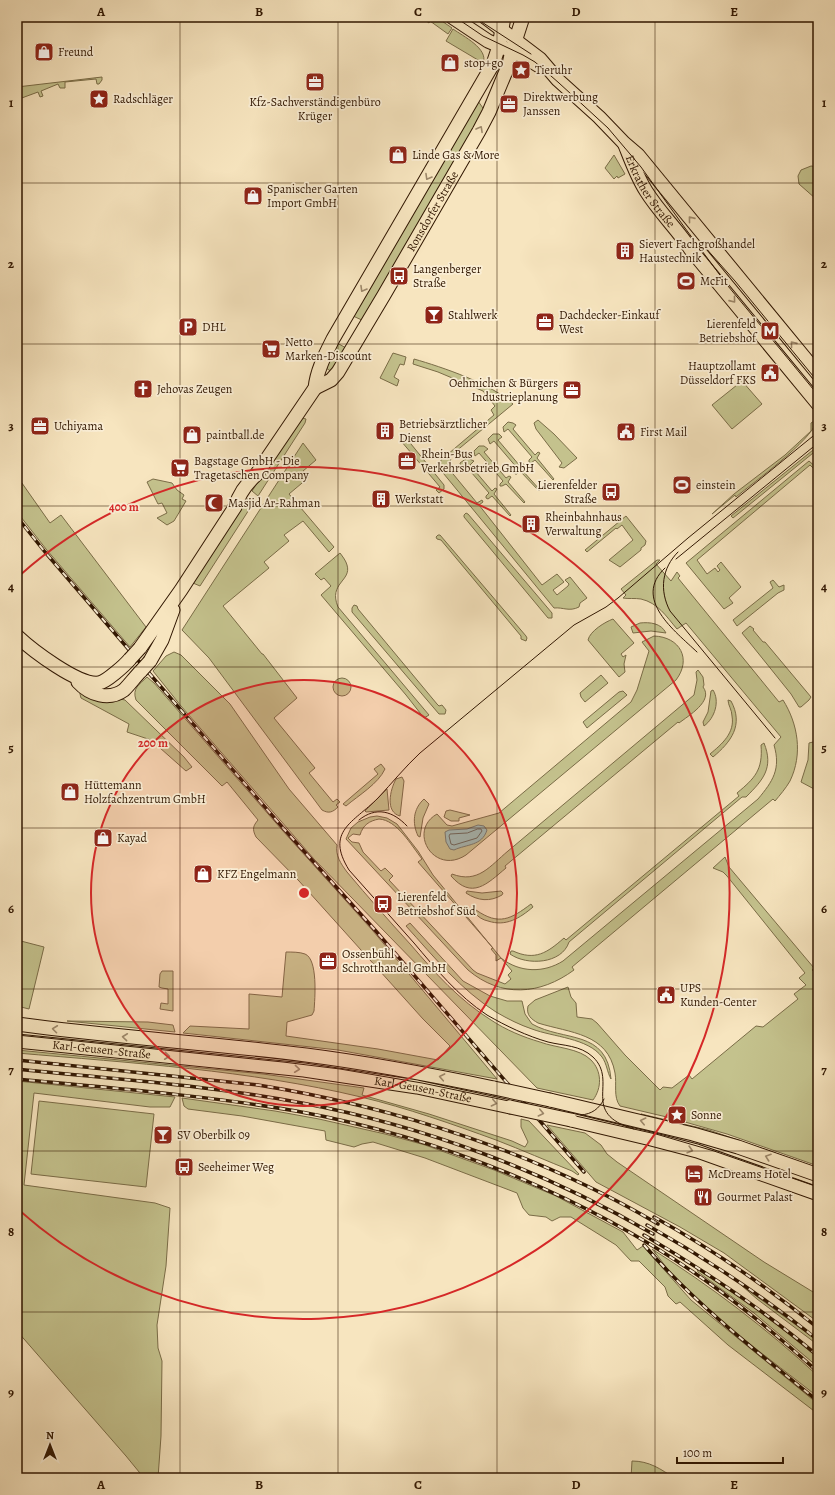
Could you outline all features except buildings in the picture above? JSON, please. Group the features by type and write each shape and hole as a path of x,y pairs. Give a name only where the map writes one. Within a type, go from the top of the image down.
{"main road":[{"name":"Erkrather Straße","path":"452,17 472,32 499,46 517,49 540,59 558,80"},
{"name":"Ronsdorfer Straße","path":"315,388 316,376 320,365 350,330 479,131 517,49 523,17"},
{"name":"Erkrather Straße","path":"497,20 517,49 558,80 599,117 624,143 638,154 818,374"},
{"name":"Ronsdorfer Straße","path":"74,677 93,684 103,682 112,676 140,648 182,590 236,507 242,501 252,485 256,475 315,388 330,380 338,372 350,330 493,64 499,46 497,20"},
{"path":"480,87 480,94 482,98 487,102 494,99"},
{"name":"Erkrather Straße","path":"624,143 636,173 649,196 682,236 691,250 818,404"},
{"name":"Ronsdorfer Straße","path":"74,677 86,689 97,694 112,695 123,690 150,660 162,640 173,609 182,590"},
{"path":"17,636 74,677"},
{"name":"Karl-Geusen-Straße","path":"17,1024 305,1055 418,1073 550,1100 693,1134 738,1147 818,1175"},
{"name":"Karl-Geusen-Straße","path":"17,1041 304,1070 417,1087 571,1120 682,1147 818,1194"},
{"path":"792,1184 796,1176 799,1175 818,1180"}],"shaded area":[{"path":"421,17 436,17 452,28 448,34 430,21 429,23"},
{"path":"453,29 479,48 484,58 483,63 446,41"},
{"path":"102,77 99,84 97,84 96,79 65,82 65,88 60,88 58,84 41,91 43,96 40,97 38,92 19,99 20,104 18,105 17,87"},
{"path":"478,101 485,111 364,321 353,316"},
{"path":"614,155 625,174 618,178 617,176 614,179 605,168"},
{"path":"811,166 818,167 818,199 816,199 799,184 798,176 801,170"},
{"path":"337,343 348,349 332,372 326,368"},
{"path":"393,353 406,357 404,365 400,364 394,377 399,380 397,386 380,378"},
{"path":"414,359 452,371 480,383 513,404 449,457 451,460 449,462 452,466 449,469 477,503 482,500 483,502 479,505 542,585 557,574 564,582 553,590 557,595 568,586 569,584 565,580 570,577 587,598 580,603 579,607 569,609 554,608 439,468 441,460 494,415 491,410 495,406 483,391 438,372 413,364"},
{"path":"742,381 762,404 732,429 712,405"},
{"path":"302,418 306,419 305,423 258,496 252,491"},
{"path":"538,420 577,458 564,468 559,467 562,463 536,429 534,423"},
{"path":"817,421 812,430 793,450 736,497 735,495 712,514 734,494 785,455 811,431 811,423"},
{"path":"508,422 516,425 513,429 535,455 538,452 540,453 537,458 554,479 553,480 535,460 531,463 529,462 532,457 508,429 504,432 503,427"},
{"path":"493,434 499,434 502,437 498,440 520,466 523,464 526,465 522,470 540,490 539,491 520,471 515,474 518,469 494,441 490,444 488,439"},
{"path":"407,439 444,485 444,489 439,493 436,490 440,487 401,441"},
{"path":"303,443 316,460 303,471 308,478 289,494 334,547 329,552 303,521 284,535 289,541 264,562 269,568 223,606 297,698 274,718 315,768 309,773 333,802 337,799 340,802 336,805 338,807 336,809 329,812 322,810 209,658 182,630"},
{"path":"479,446 484,446 488,449 484,452 506,478 509,476 511,477 508,482 525,502 524,503 506,484 500,486 503,481 479,453 475,456 474,451"},
{"path":"818,446 818,449 733,518 731,516"},
{"path":"467,458 474,461 470,465 492,491 495,488 497,489 494,494 511,515 510,516 492,496 488,499 486,498 489,493 465,465 461,468 460,463"},
{"path":"809,461 817,468 815,470 810,465 697,560 707,574 715,568 718,572 720,570 717,566 721,562 741,587 729,598 733,603 724,609 686,563"},
{"path":"17,476 50,523 61,515 146,627 130,647 46,549 17,512"},
{"path":"153,479 172,483 177,490 184,495 182,499 186,501 174,521 167,525 157,518 167,513 162,503 158,504 147,482"},
{"path":"247,499 254,502 200,586 193,583"},
{"path":"466,513 552,613 552,618 548,618 464,517"},
{"path":"626,516 646,541 641,550 620,567 609,560 633,540 622,525 617,529 616,528 587,552 585,550"},
{"path":"440,535 526,636 526,641 521,639 521,636 441,540 437,539 436,537"},
{"path":"340,553 346,562 348,570 336,593 338,607 429,715 424,718 321,595 331,586 324,578 321,580 315,574"},
{"path":"657,560 660,560 656,564 671,581 677,572 680,576 678,578 779,702 783,700 792,719 797,739 794,771 790,781 775,801 773,799 572,967 574,970 548,984 534,988 521,990 507,989 481,979 468,970 346,839 351,828 358,822 377,816 387,818 397,824 418,851 433,875 490,944 418,862 422,859 398,828 386,820 379,819 369,822 360,835 353,834 348,838 352,842 359,843 363,852 381,871 385,868 393,876 389,880 473,970 505,984 511,979 508,975 512,971 501,958 508,963 524,969 532,970 548,968 563,961 758,799 772,780 776,768 777,761 774,745 781,737 686,623 677,629 657,607 641,599 623,598 626,595 621,589"},
{"path":"773,580 779,587 784,585 784,590 778,593 737,626 733,620 773,588 770,582"},
{"path":"354,605 357,606 437,704 439,706 442,705 446,710 445,714 439,714 352,612"},
{"path":"613,619 634,643 621,654 623,657 626,655 624,664 625,672 619,677 588,640 595,630"},
{"path":"640,623 658,625 666,633 651,631 633,633 631,627"},
{"path":"750,626 811,697 801,707 799,707 791,694 742,633"},
{"path":"654,636 671,640 681,650 683,664 681,672 676,680 466,855 454,860 444,860 435,856 428,849 424,831 428,822 437,814 447,825 452,826 499,813 631,702 637,690 649,651 642,642"},
{"path":"174,652 181,655 230,704 289,789 337,845 338,856 347,872 438,976 468,1004 503,1027 534,1040 580,1053 591,1060 595,1064 600,1080 598,1090 593,1100 537,1088 314,859 181,706 153,671 166,656"},
{"path":"698,670 703,677 705,698 703,703 698,708 679,723 678,722 505,866 506,868 486,884 473,888 466,887 451,876 452,874 469,877 489,868 694,695 697,680 696,672"},
{"path":"601,675 608,683 585,702 580,693"},
{"path":"147,677 154,683 282,830 373,931 497,1079 338,1050 183,1033 190,1026 249,1029 249,994 282,997 286,952 293,952 305,954 309,957 312,963 315,980 314,1011 312,1015 287,1022 286,1036 378,1049 438,1060 450,1046 423,1019 299,881 256,837 254,828 258,820 227,782 222,786 136,700 135,692 139,685"},
{"path":"342,678 348,681 351,687 348,693 342,696 336,693 333,687 336,681"},
{"path":"79,690 125,700 184,757 192,767 186,771 151,740 127,732 129,724 81,698"},
{"path":"713,690 716,699 714,714 704,726 703,722 708,712 711,691"},
{"path":"623,691 627,695 587,728 583,722 619,692"},
{"path":"728,700 731,701 735,710 736,725 730,739 713,757 710,754 727,738 732,728 732,714"},
{"path":"764,743 768,760 767,767 762,779 752,791 746,797 742,797 569,942 559,955 552,959 534,961 517,958 510,954 511,951 513,951 528,955 540,954 552,948 564,938 566,940 739,796 737,793 749,783 759,767 761,761 761,745"},
{"path":"809,743 818,743 818,783 816,781 814,783 818,788 816,790 801,782 808,760"},
{"path":"381,764 385,769 378,780 346,806 343,804 378,774 374,769"},
{"path":"402,777 404,781 400,816 395,814 392,810 390,800 396,779"},
{"path":"387,789 389,810 366,812 365,811"},
{"path":"424,799 429,804 423,818 420,837 416,831 414,821 418,807"},
{"path":"450,810 470,815 459,818 459,821 451,821 444,817 446,811"},
{"path":"725,857 729,867 814,968 812,970 816,974 818,972 818,1166 727,1134 671,1118 620,1106 616,1095 615,1073 611,1060 605,1050 596,1042 586,1037 538,1023 528,1014 528,1006 535,1000 568,987 571,997 576,1003 577,1017 592,1019 597,1023 625,1055 660,1090 663,1087 672,1088 689,1075 692,1079 756,1026 763,1027 798,999 794,994 806,985 799,978 805,973 727,876 723,872 713,868"},
{"path":"467,891 482,893 501,891 503,893 502,895 493,899 484,900 470,896 466,893"},
{"path":"531,904 533,907 518,918 501,923 486,921 475,913 476,910 491,918 505,919 517,914"},
{"path":"410,923 463,981 490,996 507,1001 522,1001 525,1014 532,1024 593,1044 601,1052 608,1063 611,1079 602,1057 588,1046 570,1039 540,1032 514,1022 500,1015 471,994 448,972 406,926"},
{"path":"17,940 44,947 29,1009 17,1006"},
{"path":"493,948 501,958 496,961 496,955 491,949"},
{"path":"162,971 173,971 173,1011 160,1009 161,1003 168,1004 168,989 159,987 160,974"},
{"path":"67,1021 148,1022 173,1025 175,1032"},
{"path":"17,1050 263,1074 364,1088 362,1095 429,1114 512,1141 525,1147 528,1142 521,1127 521,1119 529,1121 579,1174 578,1175 572,1171 463,1128 412,1111 361,1097 276,1080 233,1074 147,1064 17,1053"},
{"path":"17,1081 175,1097 170,1107 150,1107 34,1093 24,1185 155,1203 170,1208 166,1266 157,1325 158,1348 162,1361 161,1436 158,1478 144,1478 17,1331"},
{"path":"182,1098 275,1111 385,1134 425,1145 494,1170 556,1196 623,1232 637,1250 643,1246 691,1300 818,1404 818,1414 728,1345 680,1302 676,1304 668,1296 665,1287 639,1261 631,1261 616,1245 571,1217 560,1217 552,1221 546,1217 529,1215 523,1208 517,1193 425,1158 373,1142 354,1147 326,1140 325,1131 242,1116 188,1109 184,1106"},
{"path":"39,1101 154,1114 146,1187 31,1174"},
{"path":"641,1114 709,1130 818,1169"},
{"path":"547,1125 585,1133 601,1145 607,1154 617,1162 764,1262 818,1295 818,1322 724,1253 680,1227 596,1182"},
{"path":"652,1249 696,1278 779,1341 818,1376 818,1397 742,1338 687,1290"},
{"path":"697,1269 744,1301 804,1346 818,1358 818,1367 754,1313 698,1272"},
{"path":"741,1285 818,1341 818,1345 757,1299"},
{"path":"632,1461 649,1464 674,1478 631,1478"}],"water":[{"path":"478,825 484,826 487,830 482,839 474,844 454,850 450,849 446,842 445,832 449,830 467,829"}],"tram line":[{"path":"455,17 483,36 535,62 608,128 641,167 728,286 818,395"},
{"path":"474,17 531,54"},
{"path":"704,246 735,281 818,382"},
{"path":"634,1129 618,1122 608,1115 604,1106 603,1077 600,1067 588,1053 572,1046 540,1040 509,1027 476,1008 457,991 349,870 342,857 340,846 341,837 345,829 352,821 378,798 420,753 574,625 606,607 618,598 688,538 818,432"},
{"path":"676,559 818,443"},
{"path":"678,552 668,565 663,587 664,595 670,611 775,738"},
{"path":"665,568 656,580 653,591 655,603 660,614 697,652"},
{"path":"359,820 372,813 384,812 396,817 407,826"},
{"path":"17,1035 283,1062 340,1069 422,1083 656,1134 714,1151 818,1187"},
{"path":"581,1115 595,1110 600,1106 604,1099"}],"railway":[{"path":"17,517 45,552 155,680 284,829 375,930 584,1172"},
{"path":"17,1060 258,1085 310,1094 361,1106 464,1136 515,1155 564,1175 658,1224"},
{"path":"17,1069 160,1083 267,1097 302,1103 393,1124 438,1138 527,1171 570,1190 653,1234"},
{"path":"17,1079 191,1096 296,1111 352,1123 408,1138 463,1156 518,1177 572,1202 623,1229 673,1259 745,1310 818,1372"},
{"path":"654,1217 676,1229 739,1269 818,1328"},
{"path":"647,1225 735,1279 818,1340"},
{"path":"644,1235 734,1292 777,1323 818,1356"},
{"path":"644,1245 684,1287 727,1327 818,1401"},
{"path":"17,1465 21,1478"}],"place":[{"name":"Freund","path":"44,52"},
{"name":"stop+go","path":"450,63"},
{"name":"Tieruhr","path":"521,70"},
{"name":"Kfz-Sachverständigenbüro Krüger","path":"315,82"},
{"name":"Radschläger","path":"99,99"},
{"name":"Direktwerbung Janssen","path":"509,104"},
{"name":"Linde Gas & More","path":"398,155"},
{"name":"Spanischer Garten Import GmbH","path":"253,196"},
{"name":"Sievert Fachgroßhandel Haustechnik","path":"625,251"},
{"name":"Langenberger Straße","path":"399,276"},
{"name":"McFit","path":"686,281"},
{"name":"Stahlwerk","path":"434,315"},
{"name":"Dachdecker-Einkauf West","path":"545,322"},
{"name":"DHL","path":"188,327"},
{"name":"Lierenfeld Betriebshof","path":"770,331"},
{"name":"Netto Marken-Discount","path":"271,349"},
{"name":"Hauptzollamt Düsseldorf FKS","path":"770,373"},
{"name":"Jehovas Zeugen","path":"143,389"},
{"name":"Oehmichen & Bürgers Industrieplanung","path":"572,390"},
{"name":"Uchiyama","path":"40,426"},
{"name":"Betriebsärztlicher Dienst","path":"385,431"},
{"name":"First Mail","path":"626,432"},
{"name":"paintball.de","path":"192,435"},
{"name":"Rhein-Bus Verkehrsbetrieb GmbH","path":"407,461"},
{"name":"Bagstage GmbH - Die Tragetaschen Company","path":"180,468"},
{"name":"einstein","path":"682,485"},
{"name":"Lierenfelder Straße","path":"611,492"},
{"name":"Werkstatt","path":"381,499"},
{"name":"Masjid Ar-Rahman","path":"214,503"},
{"name":"Rheinbahnhaus Verwaltung","path":"531,524"},
{"name":"Hüttemann Holzfachzentrum GmbH","path":"70,792"},
{"name":"Kayad","path":"103,838"},
{"name":"KFZ Engelmann","path":"203,874"},
{"name":"Lierenfeld Betriebshof Süd","path":"383,904"},
{"name":"Ossenbühl Schrotthandel GmbH","path":"328,961"},
{"name":"UPS Kunden-Center","path":"666,995"},
{"name":"Sonne","path":"677,1115"},
{"name":"SV Oberbilk 09","path":"163,1135"},
{"name":"Seeheimer Weg","path":"184,1167"},
{"name":"McDreams Hotel","path":"694,1174"},
{"name":"Gourmet Palast","path":"703,1197"}]}
